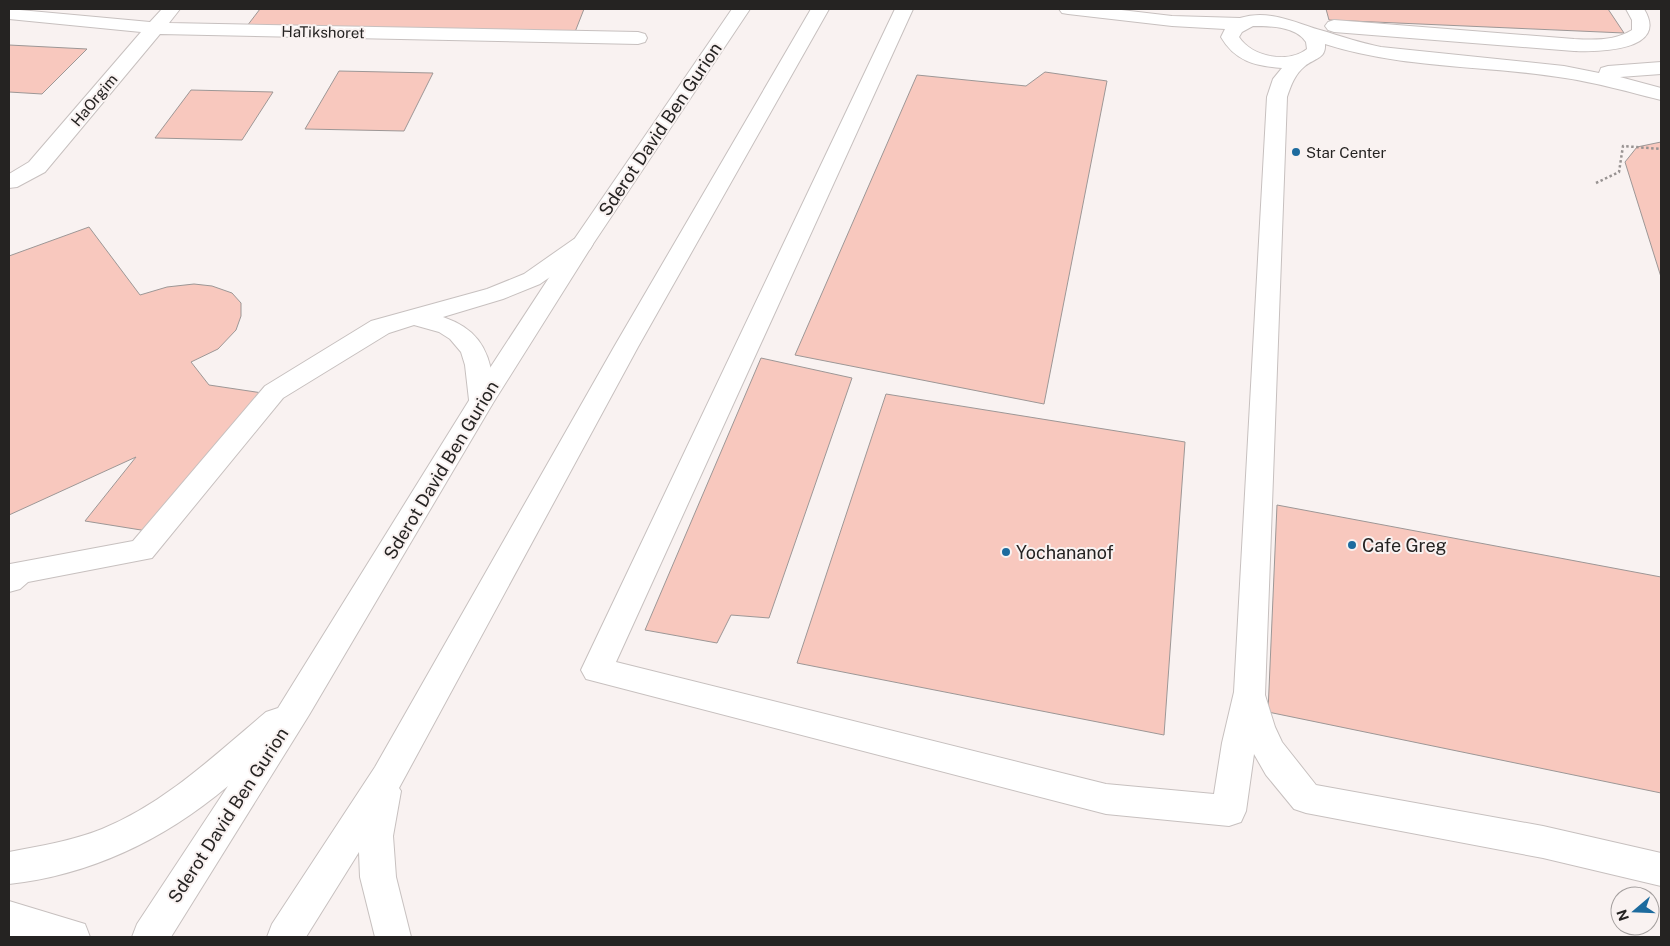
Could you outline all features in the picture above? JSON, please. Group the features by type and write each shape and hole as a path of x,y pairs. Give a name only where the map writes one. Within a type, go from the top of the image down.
{"main road":[{"name":"HaOrgim","path":"9,182 37,167 171,9"},
{"name":"Sderot David Ben Gurion","path":"150,937 298,705 482,400 582,244 741,9"},
{"path":"285,937 386,778 626,347 820,9"},
{"path":"904,9 597,670 1106,799 1229,811 1239,743 1250,692 1277,97 1283,79 1303,59 1315,53 1317,48 1314,38 1308,32"},
{"path":"1068,9 1189,23 1241,24"},
{"path":"1334,26 1549,43 1602,45 1632,39 1640,33 1642,26 1641,18 1635,9"},
{"name":"HaTikshoret","path":"9,14 154,28 638,38"},
{"path":"1277,97 1241,50 1231,40 1230,34 1233,29 1241,24 1271,15 1308,32 1351,46 1381,53 1564,72 1621,83 1661,94"},
{"path":"1146,18 1194,32 1269,61 1381,53"},
{"path":"1405,56 1416,44 1430,34"},
{"path":"1549,43 1609,72"},
{"path":"1564,72 1609,72 1661,68"},
{"path":"9,581 20,572 142,550 274,392 380,327 465,303 532,279 582,244"},
{"path":"411,317 436,322 456,331 474,350 480,374 482,400"},
{"path":"1250,692 1257,728 1265,744 1292,783 1306,798 1543,842 1661,870"},
{"path":"9,868 29,866 88,851 132,833 168,812 298,705"},
{"path":"386,778 376,836 378,877 393,937"},
{"path":"9,919 72,937"}],"path":[{"path":"1596,183 1619,172 1623,146 1661,149"}],"building":[{"path":"260,9 584,9 575,32 247,26"},
{"path":"1326,9 1608,9 1624,33 1329,20"},
{"path":"9,45 87,49 42,94 9,92"},
{"path":"339,71 433,73 404,131 305,129"},
{"path":"1045,72 1107,81 1044,404 795,355 917,75 1026,86"},
{"path":"191,90 273,92 242,140 155,138"},
{"path":"1661,142 1661,277 1625,162 1637,147"},
{"path":"89,227 140,295 167,287 194,284 212,286 232,293 241,303 241,316 236,330 218,349 191,362 209,385 269,394 166,534 85,521 136,457 9,515 9,256"},
{"path":"761,358 852,378 769,618 731,615 717,643 645,630"},
{"name":"Yochananof","path":"886,394 1185,442 1164,735 797,663"},
{"path":"1277,505 1661,577 1661,793 1268,712"}],"place":[{"name":"Star Center","path":"1296,152"},
{"name":"Cafe Greg","path":"1352,545"},
{"name":"Yochananof","path":"1006,552"}]}
